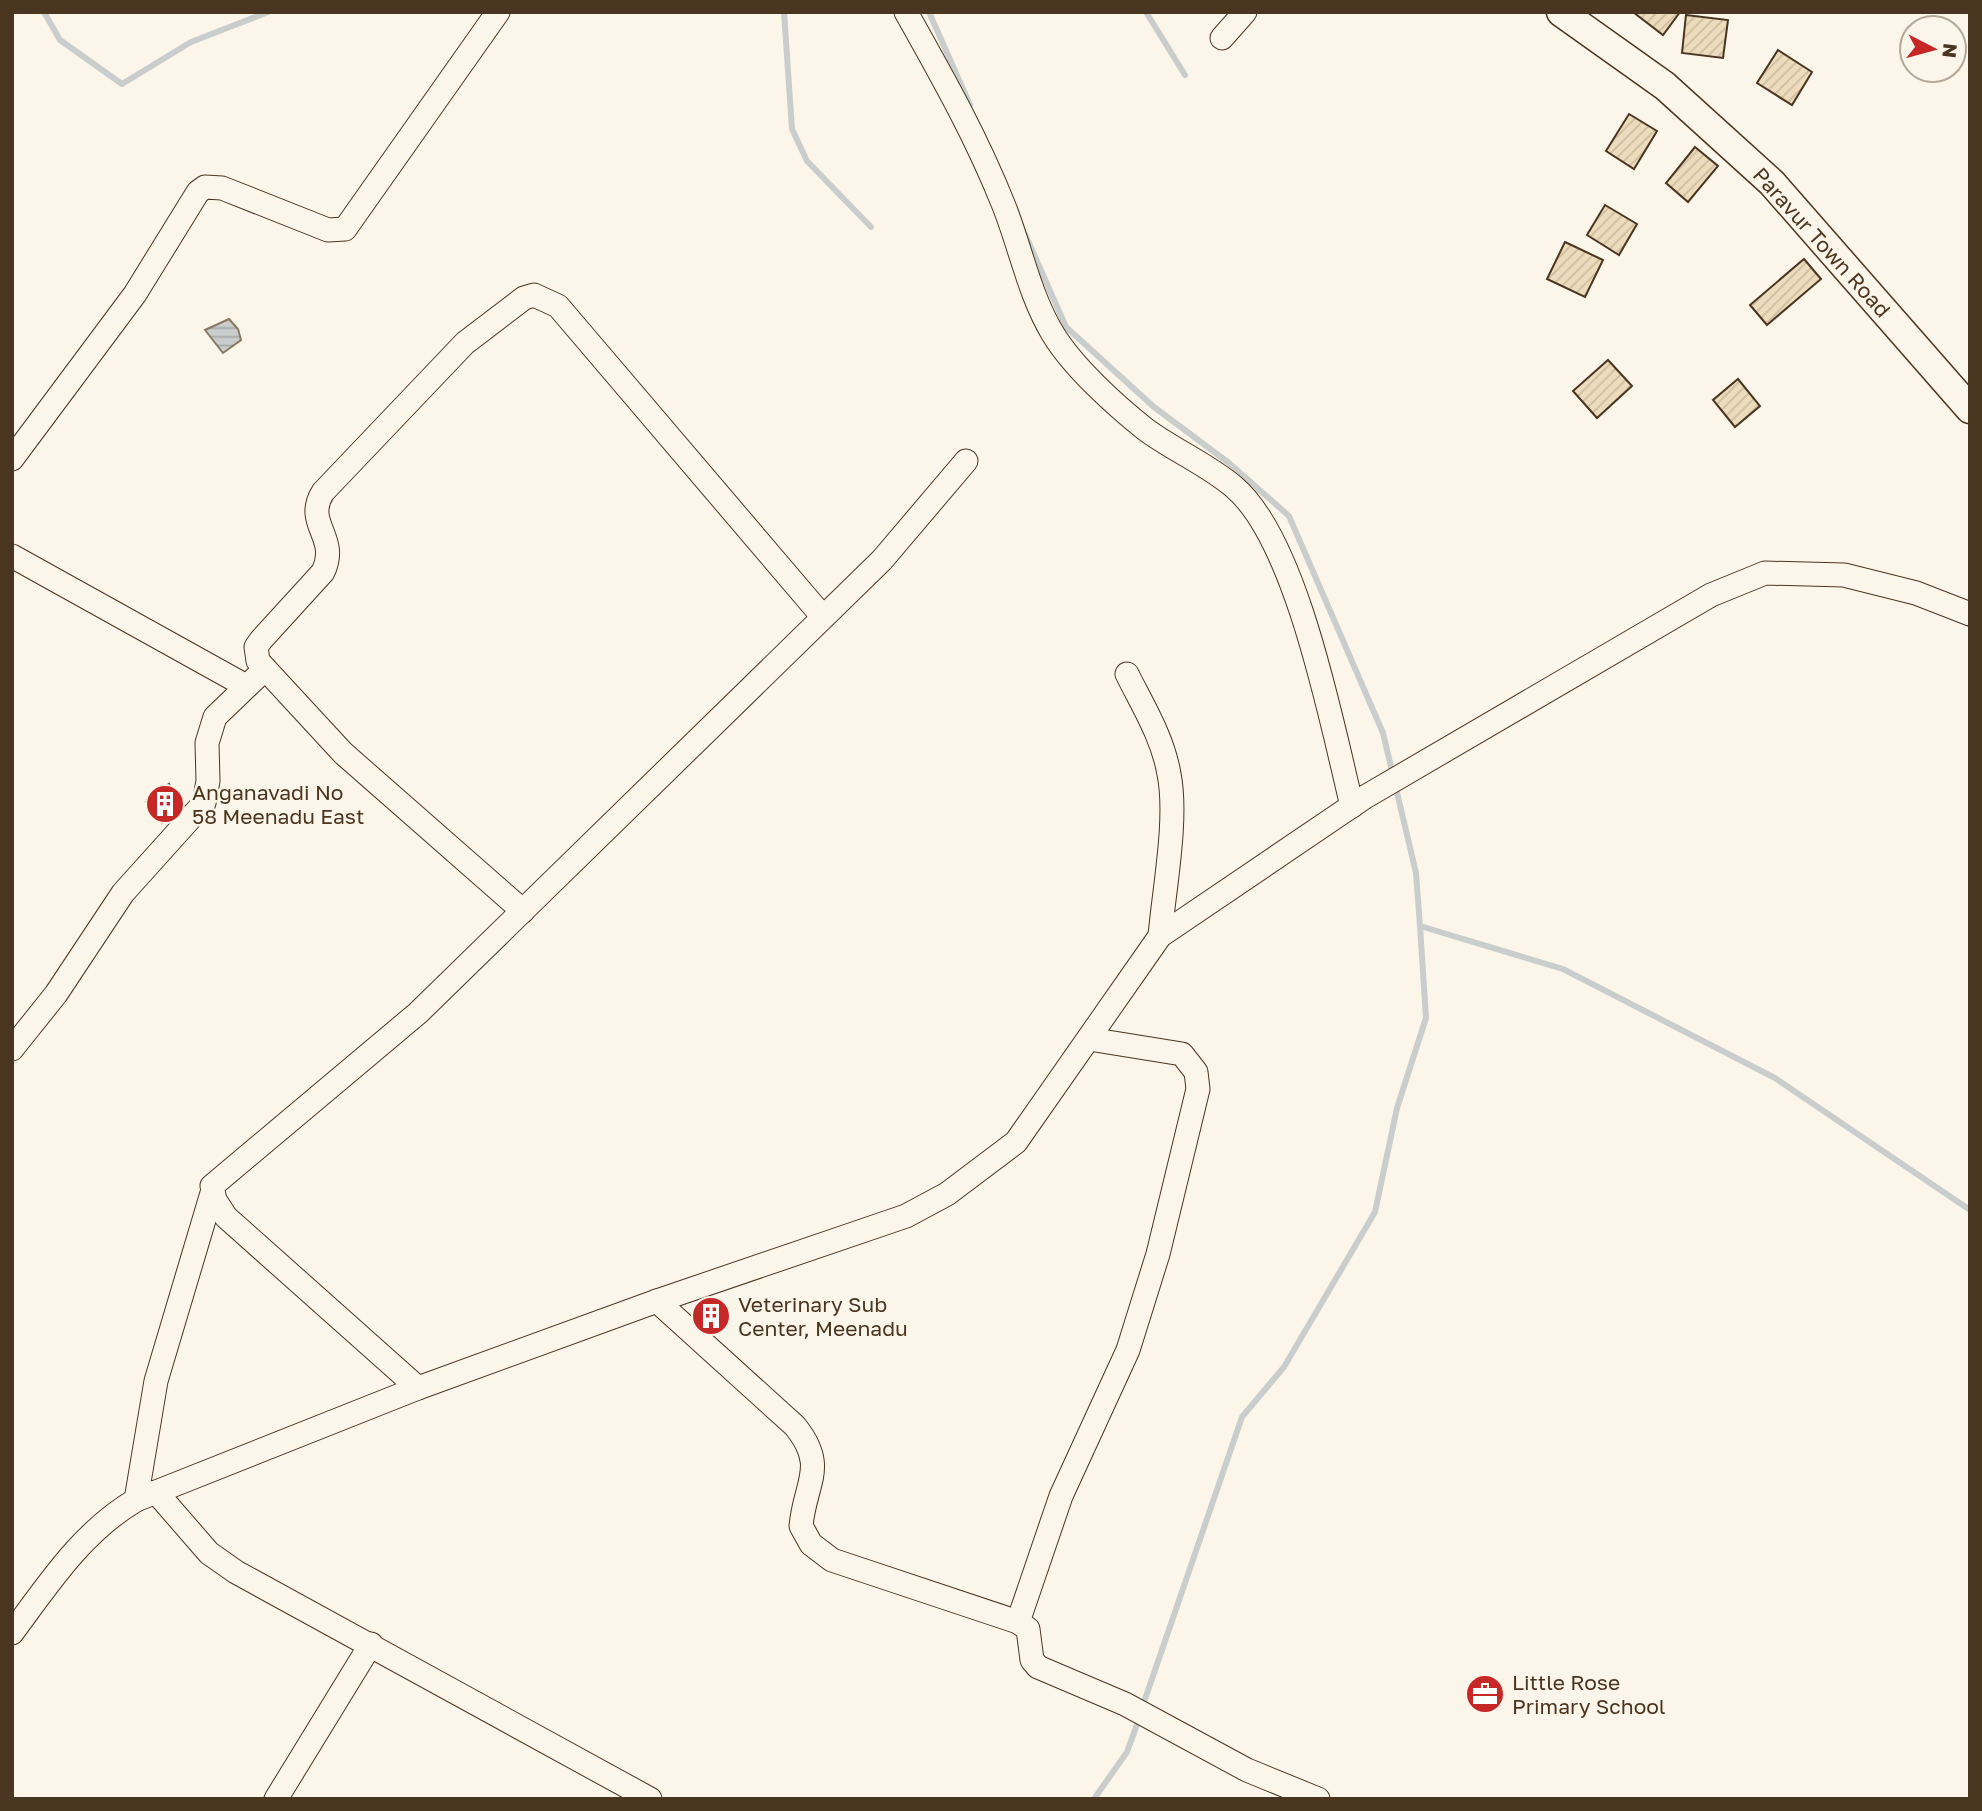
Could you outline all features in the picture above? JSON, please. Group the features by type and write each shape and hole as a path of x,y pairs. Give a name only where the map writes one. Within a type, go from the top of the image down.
{"main road":[{"name":"Paravur Town Road","path":"1569,14 1665,86 1772,183 1970,409"}],"street":[{"path":"12,459 135,293 198,192 205,187 222,188 328,230 345,229 498,12"},
{"path":"906,12 962,111 1005,207 1029,284 1053,334 1072,361 1145,428 1234,487 1260,514 1287,574 1359,802"},
{"path":"1222,38 1245,12"},
{"path":"523,911 342,752 258,661 256,647 323,572 329,559 329,545 317,515 323,492 465,343 523,298 534,295 558,306 823,617"},
{"path":"146,1496 156,1381 218,1179 418,1013 881,560 967,461"},
{"path":"12,556 246,686"},
{"path":"12,1633 74,1550 108,1518 146,1496 418,1388 657,1301 906,1216 947,1194 1016,1142 1160,936 1359,802 1443,750 1711,595 1765,573 1844,575 1916,593 1970,614"},
{"path":"12,1049 56,994 123,893 204,803 207,795 207,743 210,729 223,707 265,669"},
{"path":"1127,674 1158,736 1170,774 1168,850 1160,936"},
{"path":"1018,1622 1061,1496 1128,1350 1158,1254 1198,1089 1196,1072 1182,1054 1089,1039"},
{"path":"212,1193 226,1217 418,1388"},
{"path":"657,1301 795,1426 810,1447 814,1470 801,1526 820,1553 930,1595 1018,1622 1028,1629 1032,1660 1038,1667 1125,1704 1247,1770 1318,1799"},
{"path":"146,1496 222,1563 650,1799"},
{"path":"276,1799 371,1644"}],"shaded area":[{"path":"229,319 238,329 241,340 223,353 205,330"}],"building":[{"path":"1633,12 1680,12 1663,35"},
{"path":"1686,15 1728,20 1723,58 1682,53"},
{"path":"1778,50 1812,72 1792,105 1757,83"},
{"path":"1629,114 1657,131 1634,169 1606,151"},
{"path":"1695,147 1718,166 1688,202 1666,183"},
{"path":"1605,205 1637,224 1619,255 1587,235"},
{"path":"1565,242 1603,260 1585,297 1547,279"},
{"path":"1804,259 1821,279 1767,325 1750,305"},
{"path":"1608,360 1632,386 1597,418 1573,391"},
{"path":"1738,379 1760,406 1735,427 1713,400"},
{"name":"Anganavadi No 58 Meenadu East","path":"169,784 185,806 162,823 146,802"},
{"name":"Veterinary Sub Center, Meenadu","path":"721,1301 729,1322 701,1332 694,1311"}],"waterway":[{"path":"44,12 60,40 122,84 191,42 268,12"},
{"path":"784,12 792,129 807,161 871,227"},
{"path":"929,12 970,105"},
{"path":"1146,12 1185,75"},
{"path":"1025,234 1066,327 1154,407 1229,463 1289,516 1383,733 1416,873 1420,926 1563,969 1775,1078 1970,1210"},
{"path":"1142,1708 1242,1417 1284,1367 1375,1212 1397,1108 1426,1018 1420,926"},
{"path":"1094,1799 1127,1752 1139,1719"}],"place":[{"name":"Anganavadi No 58 Meenadu East","path":"165,804"},
{"name":"Veterinary Sub Center, Meenadu","path":"711,1316"},
{"name":"Little Rose Primary School","path":"1485,1694"}]}
